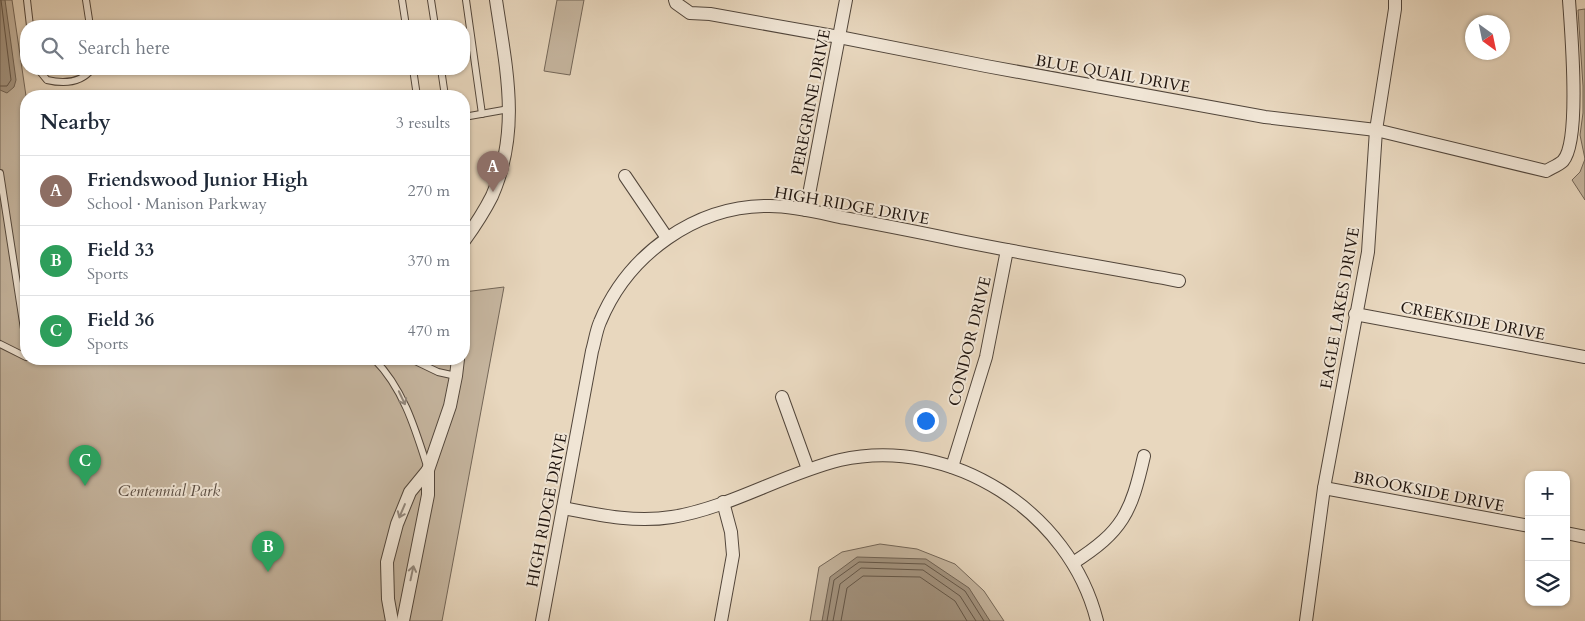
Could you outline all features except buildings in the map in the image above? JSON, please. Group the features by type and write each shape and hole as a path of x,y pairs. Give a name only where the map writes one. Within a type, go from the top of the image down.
{"street":[{"path":"470,232 492,197 501,172 509,135 508,89 496,0"},
{"name":"PEREGRINE DRIVE","path":"806,210 846,0"},
{"name":"EAGLE LAKES DRIVE","path":"1306,621 1324,488 1368,252 1376,130 1395,0"},
{"name":"BLUE QUAIL DRIVE","path":"675,2 690,13 710,14 839,37 1255,115 1376,130 1546,171 1563,161 1569,147 1574,92 1569,0"},
{"path":"626,176 667,238"},
{"name":"HIGH RIDGE DRIVE","path":"542,621 599,323 610,300 624,278 643,257 667,238 691,224 716,214 746,207 772,206 806,210 1007,250 1179,281"},
{"name":"CONDOR DRIVE","path":"952,467 986,357 1007,250"},
{"name":"CREEKSIDE DRIVE","path":"1355,314 1585,357"},
{"path":"403,621 428,495 428,470 450,406 457,365"},
{"path":"782,398 808,469"},
{"path":"563,508 617,518 641,520 671,518 723,502 808,469 842,460 874,456 910,457 952,467 992,485 1036,517 1057,540 1073,564 1086,590 1097,621"},
{"path":"1073,564 1094,550 1113,533 1127,514 1136,491 1144,456"},
{"path":"392,621 388,600 387,562 397,524 410,492 428,470"},
{"name":"BROOKSIDE DRIVE","path":"1324,488 1525,525"},
{"path":"721,621 733,555 731,532 723,502"},
{"path":"1570,534 1585,536"}],"lane":[{"path":"27,0 29,20"},
{"path":"86,0 89,20"},
{"path":"402,0 405,20"},
{"path":"431,0 434,20"},
{"path":"466,0 469,20"},
{"path":"470,28 482,114"},
{"path":"43,75 47,80 61,83 87,75"},
{"path":"413,75 416,90"},
{"path":"442,75 444,90"},
{"path":"470,115 509,109"},
{"path":"0,173 3,208 20,307"},
{"path":"0,344 20,354"},
{"path":"379,365 399,392 416,429 428,470"},
{"path":"423,365 438,372 456,376"}],"green space":[{"name":"Centennial Park","path":"0,0 12,0 20,55 20,75 23,75 25,90 20,90 20,365 470,365 470,291 504,287 442,621 0,621"},
{"path":"557,0 584,0 570,75 544,71"},
{"path":"1585,9 1585,159 1580,135 1583,113 1583,86 1578,10"},
{"path":"1585,159 1585,200 1572,180 1580,172"},
{"path":"880,544 917,549 955,564 984,591 1004,621 810,621 819,567 842,552"}],"water":[{"path":"0,0 5,0 16,80 14,87 7,93 0,90"},
{"path":"857,557 926,559 969,588 990,621 822,621 830,577"}],"place":[{"name":"Friendswood Junior High","path":"493,192"},
{"name":"Field 36","path":"85,486"},
{"name":"Field 33","path":"268,572"}]}
